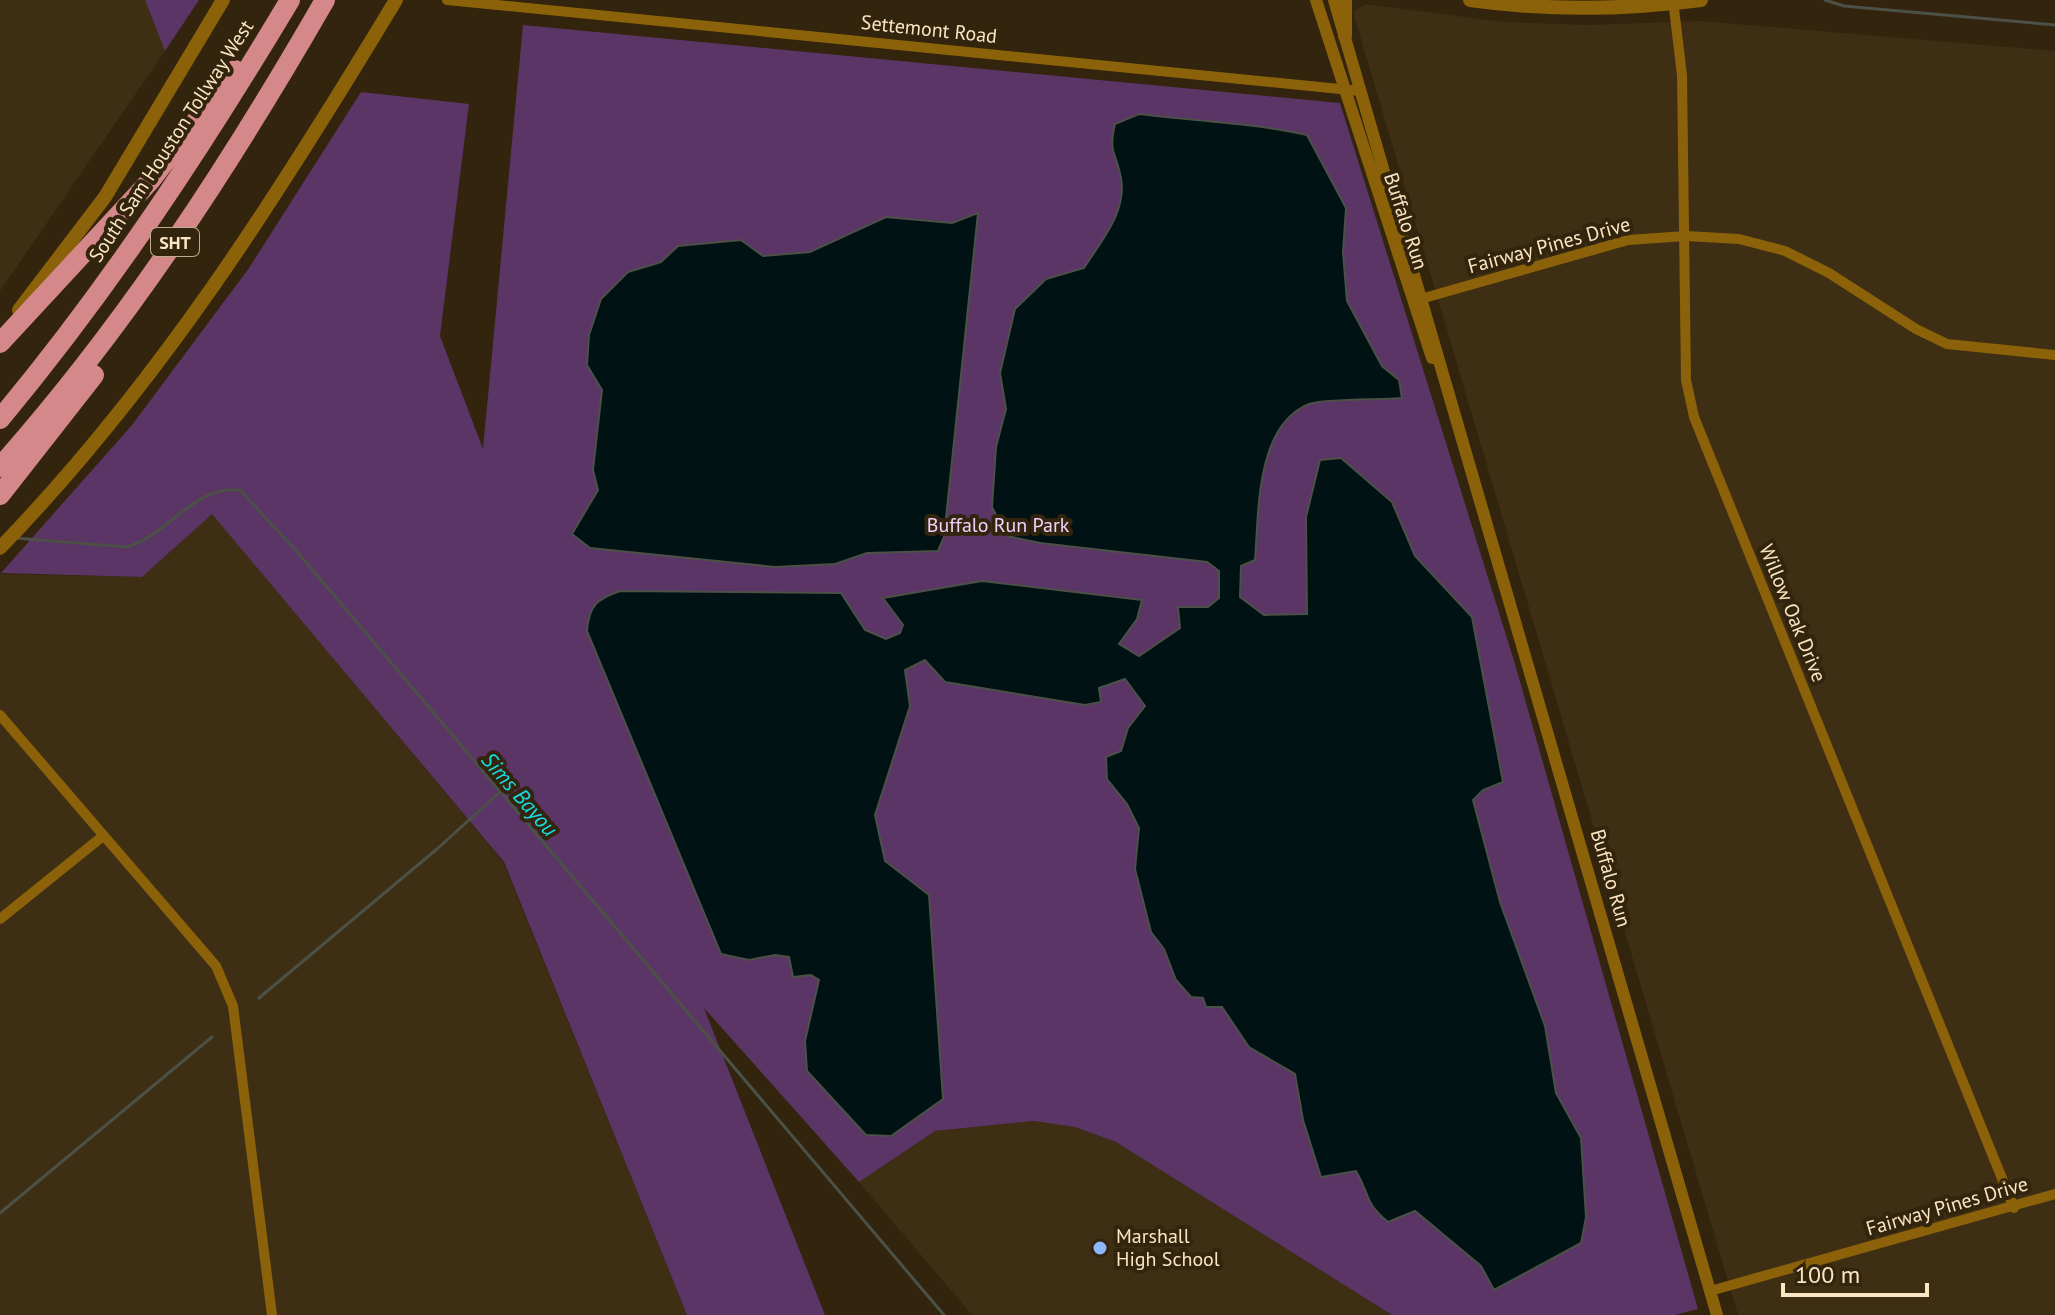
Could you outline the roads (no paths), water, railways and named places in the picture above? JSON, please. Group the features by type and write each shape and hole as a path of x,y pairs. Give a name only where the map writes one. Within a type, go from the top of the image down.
{"highway":[{"path":"0,343 151,180 289,0"},
{"name":"South Sam Houston Tollway West","path":"0,419 89,309 162,207 289,0"},
{"name":"SHT","path":"0,467 114,328 213,186 325,0"},
{"path":"1,494 105,359 213,186"}],"main road":[{"path":"0,333 105,197 223,0"},
{"path":"0,548 46,500 166,356 277,194 396,0"},
{"path":"1345,0 1345,36"},
{"path":"1470,0 1609,9 1701,0"}],"street":[{"path":"213,0 214,17"},
{"path":"396,0 406,0"},
{"name":"Settemont Road","path":"447,0 1360,91"},
{"name":"Buffalo Run","path":"1316,0 1342,89 1467,452 1717,1315"},
{"name":"Buffalo Run","path":"1334,0 1416,300"},
{"name":"Willow Oak Drive","path":"1673,2 1682,75 1686,380 1694,417 2014,1208"},
{"name":"Fairway Pines Drive","path":"1416,300 1628,240 1686,236 1739,239 1785,251 1829,273 1916,329 1947,344 2055,355"},
{"path":"0,715 216,966 227,986 233,1006 272,1315"},
{"path":"0,919 103,836"},
{"name":"Fairway Pines Drive","path":"1710,1291 2055,1194"}],"waterway":[{"path":"1825,0 1844,6 2055,25"},
{"name":"Sims Bayou","path":"15,538 126,547 155,533 208,495 240,490 299,554 944,1315"},
{"path":"259,998 437,849 501,791"},
{"path":"0,1213 212,1037"}],"place":[{"name":"Marshall High School","path":"1100,1248"}],"park label":[{"name":"Buffalo Run Park","path":"998,525"}]}
